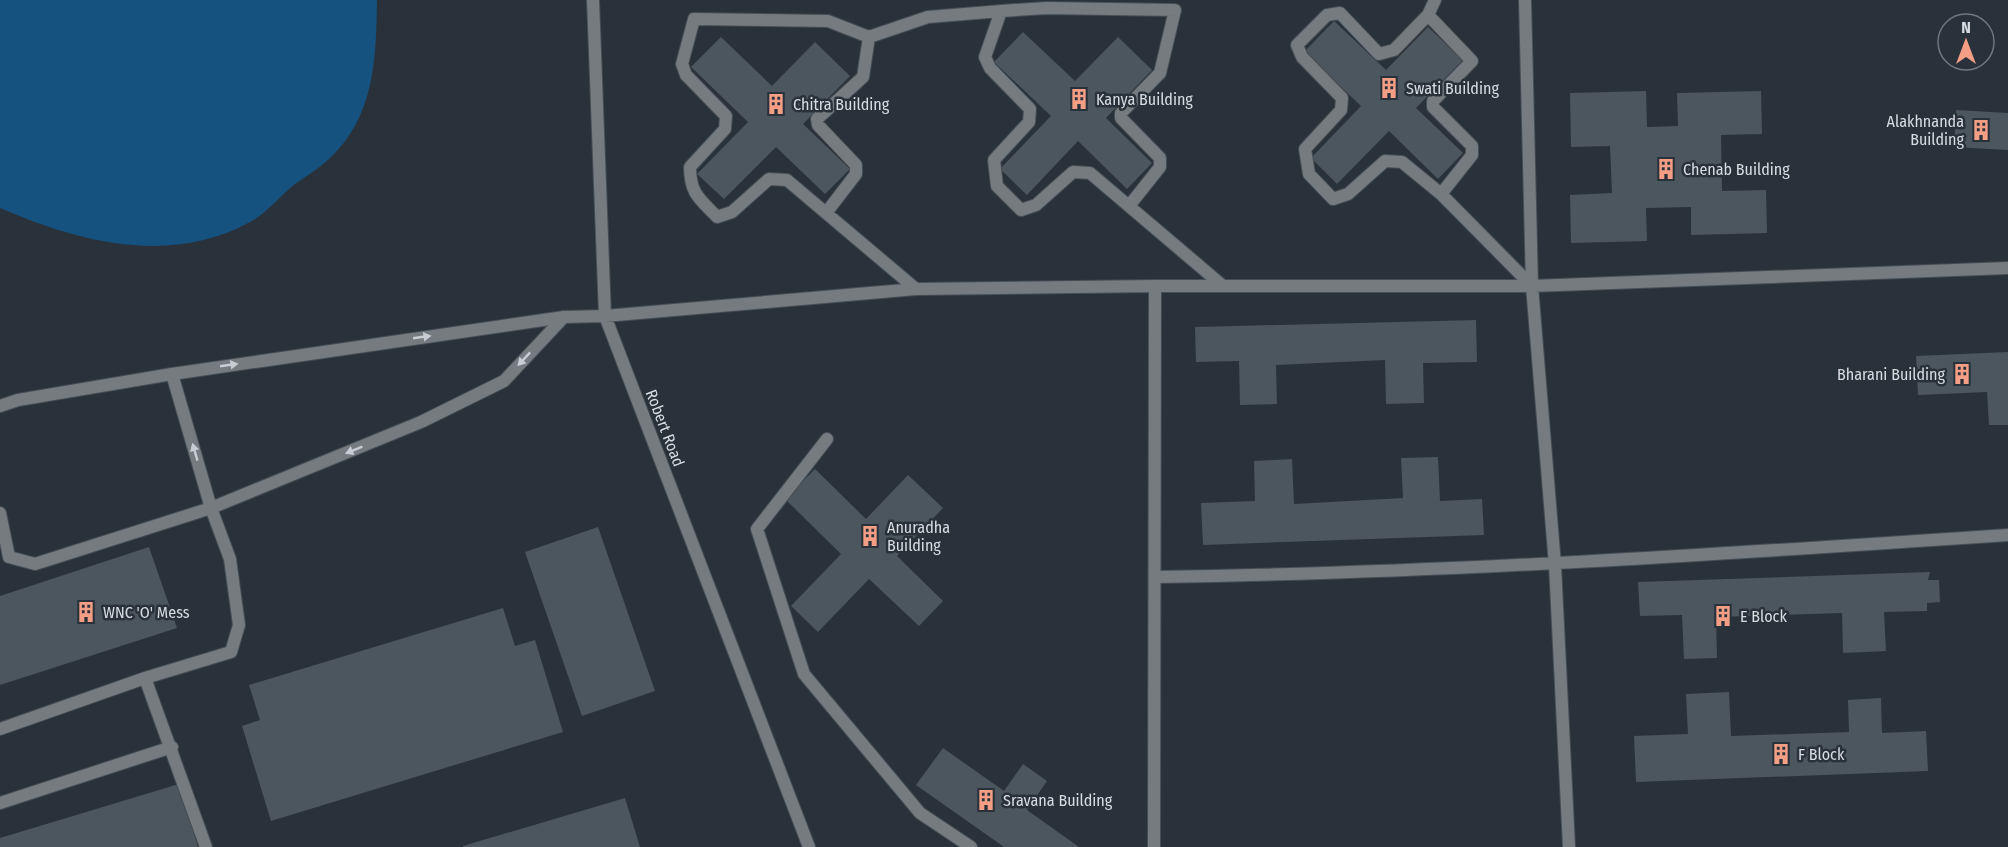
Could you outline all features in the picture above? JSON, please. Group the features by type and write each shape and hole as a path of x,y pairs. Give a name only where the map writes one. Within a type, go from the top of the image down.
{"street":[{"name":"Robert Road","path":"593,0 605,316 809,847"},
{"path":"1435,0 1428,15 1394,50 1379,54 1340,14 1327,15 1297,45 1302,57 1342,98 1341,110 1305,149 1305,161 1309,174 1333,199 1348,194 1385,160 1402,162 1441,194 1532,286"},
{"path":"1525,0 1532,286 1556,565 1569,847"},
{"path":"916,290 787,180 769,179 732,212 717,217 693,193 690,167 725,129 726,116 686,75 682,64 694,19 828,21 869,38 928,17 1046,8 1175,10 1160,73 1121,112 1121,118 1160,158 1160,167 1130,206"},
{"path":"1001,11 985,57 990,68 1030,109 1029,122 994,160 997,186 1021,210 1036,205 1073,172 1090,173 1223,286"},
{"path":"1428,15 1472,61 1433,101 1433,107 1472,146 1472,155 1441,194"},
{"path":"826,213 856,174 856,165 818,125 817,120 863,77 869,38"},
{"path":"0,406 18,400 171,374 564,317 605,316 916,290 1155,286 1532,286 2008,268"},
{"path":"1154,847 1155,286"},
{"path":"0,513 9,557 35,564 211,508 421,422 504,381 564,317"},
{"path":"0,729 145,678 231,652 240,625 230,558 211,508 171,374"},
{"path":"827,439 757,529 804,674 920,813 970,847"},
{"path":"1156,577 1320,574 1556,565 2008,535"},
{"path":"145,678 172,747 206,847"},
{"path":"0,803 172,747"}],"shaded area":[{"path":"0,0 377,0 376,44 370,86 364,106 344,143 328,160 250,222 220,235 188,243 157,246 93,239 61,231 0,208"}],"building":[{"name":"Swati Building","path":"1334,21 1386,70 1428,27 1463,60 1416,108 1463,153 1438,179 1389,131 1337,184 1311,158 1361,106 1304,52"},
{"name":"Kanya Building","path":"1023,32 1075,81 1118,37 1152,70 1106,118 1152,163 1127,189 1078,141 1027,195 1000,169 1051,116 994,62"},
{"name":"Chitra Building","path":"721,37 772,86 815,42 850,76 803,124 850,169 825,194 776,147 724,199 697,174 748,122 691,67"},
{"name":"Chenab Building","path":"1646,91 1647,127 1678,126 1677,93 1761,91 1762,134 1721,135 1722,191 1766,190 1767,233 1691,235 1691,207 1646,208 1647,241 1571,243 1570,195 1612,193 1610,146 1571,147 1570,93"},
{"name":"Alakhnanda Building","path":"1956,110 2008,113 2008,150 1954,147"},
{"path":"1476,320 1477,362 1423,363 1424,403 1386,404 1385,360 1276,365 1277,404 1240,405 1239,361 1196,362 1195,327"},
{"name":"Bharani Building","path":"2008,352 2008,425 1989,425 1987,392 1918,395 1916,356"},
{"path":"1438,457 1440,501 1482,499 1484,535 1203,545 1201,503 1255,501 1254,461 1292,459 1294,504 1403,498 1401,458"},
{"name":"Anuradha Building","path":"815,469 866,519 908,475 943,508 897,556 943,601 919,626 869,579 818,632 791,606 841,554 785,499"},
{"path":"598,527 655,691 582,716 525,552"},
{"name":"WNC 'O' Mess","path":"149,547 177,628 0,685 0,596"},
{"name":"E Block","path":"1930,572 1928,580 1939,580 1940,602 1927,603 1927,611 1884,612 1886,651 1843,653 1842,613 1716,617 1717,658 1684,659 1682,615 1640,616 1638,582"},
{"path":"503,608 515,646 535,640 563,732 271,821 242,726 260,720 249,685"},
{"name":"F Block","path":"1729,692 1731,736 1849,732 1848,700 1881,698 1882,733 1926,731 1928,771 1636,782 1634,736 1688,734 1686,694"},
{"name":"Sravana Building","path":"943,748 1004,791 1023,764 1047,781 1027,810 1079,847 1004,847 916,785"},
{"path":"179,784 198,847 0,847 0,838"},
{"path":"625,798 640,847 463,847 463,846"}],"place":[{"name":"Swati Building","path":"1389,88"},
{"name":"Kanya Building","path":"1079,99"},
{"name":"Chitra Building","path":"776,104"},
{"name":"Alakhnanda Building","path":"1981,130"},
{"name":"Chenab Building","path":"1666,169"},
{"name":"Bharani Building","path":"1962,374"},
{"name":"Anuradha Building","path":"870,536"},
{"name":"WNC 'O' Mess","path":"86,612"},
{"name":"E Block","path":"1723,616"},
{"name":"F Block","path":"1781,754"},
{"name":"Sravana Building","path":"986,800"}]}
